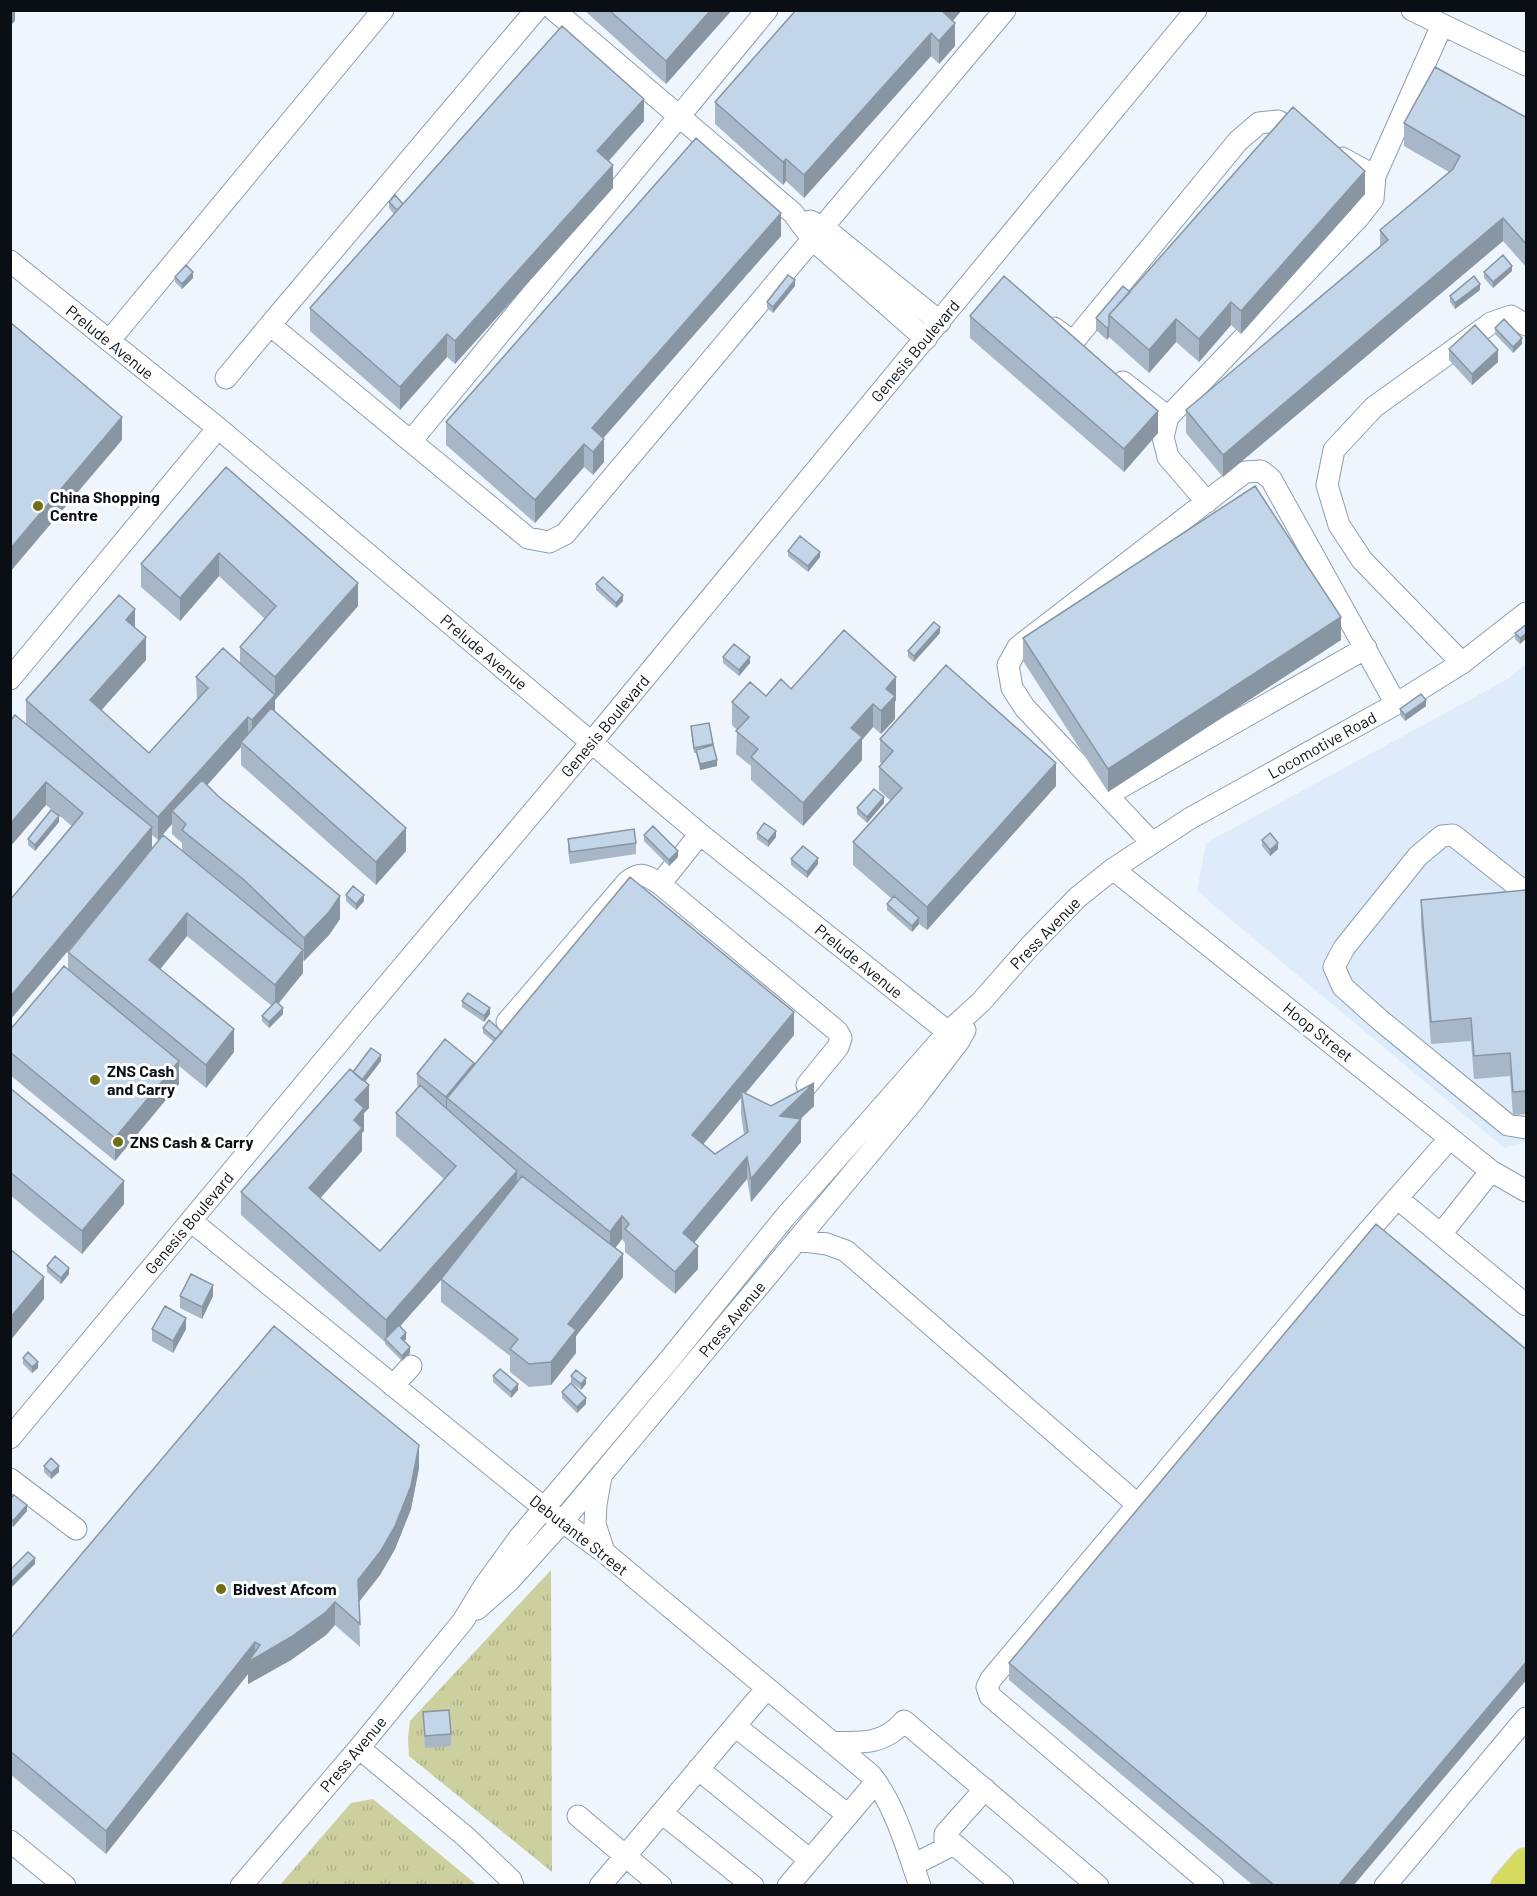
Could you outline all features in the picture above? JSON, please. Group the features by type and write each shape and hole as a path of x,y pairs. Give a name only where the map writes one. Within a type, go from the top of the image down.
{"highway":[{"path":"1506,1886 1527,1863"}],"street":[{"path":"110,341 383,10"},
{"path":"226,378 536,10"},
{"path":"554,10 793,213 940,322"},
{"path":"411,441 767,10"},
{"path":"270,325 528,538 549,542 564,534 1005,10"},
{"name":"Genesis Boulevard","path":"10,1438 591,743 1196,10"},
{"path":"1412,10 1527,65"},
{"path":"1207,502 1168,457 1163,437 1167,417 1359,217 1373,199 1375,176 1442,25"},
{"path":"1073,342 1238,141 1259,123 1278,121 1375,176"},
{"path":"818,233 926,339"},
{"name":"Prelude Avenue","path":"10,261 218,428 700,834 954,1036"},
{"path":"1038,315 1090,356"},
{"path":"1462,663 1362,560 1339,525 1327,485 1335,450 1374,407 1491,323 1511,316 1527,325"},
{"path":"1107,370 1167,417"},
{"path":"10,679 218,428"},
{"path":"1152,843 1025,708 1012,688 1008,664 1018,647 1245,472 1261,471 1271,479 1396,704"},
{"name":"Locomotive Road","path":"1113,868 1189,819 1396,704 1462,663 1527,613"},
{"path":"1107,795 1366,648"},
{"path":"660,884 700,834"},
{"path":"1527,893 1453,835 1442,836 1418,856 1344,948 1334,968 1343,987 1380,1020 1508,1125 1527,1128"},
{"name":"Press Avenue","path":"241,1886 359,1748 463,1621 498,1566 544,1508 670,1359 785,1217 837,1158 954,1036 1031,945 1078,897 1113,868"},
{"name":"Hoop Street","path":"1113,868 1491,1171 1527,1191"},
{"path":"507,1023 627,882 641,874 660,884 837,1031 841,1038 838,1047 807,1085"},
{"name":"Press Avenue","path":"463,1621 510,1580 602,1475 914,1100 954,1036"},
{"path":"1213,1886 990,1696 987,1687 991,1679 1357,1244 1450,1138"},
{"path":"837,1158 853,1172"},
{"path":"1441,1234 1491,1171"},
{"path":"1397,1198 1527,1305"},
{"name":"Debutante Street","path":"191,1221 544,1508 604,1552 871,1775 893,1814 920,1886"},
{"path":"797,1240 827,1244 846,1251 1138,1505"},
{"path":"393,1386 411,1366"},
{"path":"602,1475 596,1504 595,1524 604,1552"},
{"path":"10,1479 76,1529"},
{"path":"541,1547 561,1544 584,1546 604,1552"},
{"path":"600,1886 767,1688"},
{"path":"1385,1886 1527,1718"},
{"path":"831,1742 870,1742 896,1731 904,1721 1098,1886"},
{"path":"735,1726 848,1815"},
{"path":"359,1748 466,1837 510,1880 513,1886"},
{"path":"698,1769 810,1860"},
{"path":"788,1886 876,1782"},
{"path":"948,1846 945,1834 985,1789"},
{"path":"662,1812 753,1886"},
{"path":"578,1816 661,1886"},
{"path":"10,1841 65,1886"},
{"path":"913,1865 954,1844 1003,1886"}],"shaded area":[{"path":"1526,664 1526,1142 1504,1148 1197,891 1206,843 1508,679"}],"green space":[{"path":"551,1570 552,1872 409,1756 408,1738 410,1721"},
{"path":"373,1799 477,1885 280,1885 351,1803"}],"building":[{"path":"609,10 711,10 666,61"},
{"path":"796,10 941,10 955,23 939,41 931,33 804,175 786,159 783,162 715,102"},
{"path":"562,26 644,99 597,151 613,165 455,341 447,334 400,387 310,308"},
{"path":"1435,67 1527,118 1527,245 1503,218 1223,455 1186,410 1388,240 1380,230 1453,169 1460,156 1404,123"},
{"path":"1293,107 1365,171 1241,311 1231,302 1199,339 1176,319 1149,350 1109,315"},
{"path":"696,138 781,213 592,428 604,439 593,452 584,444 535,500 446,422"},
{"path":"395,195 403,204 397,210 389,202"},
{"path":"1503,255 1512,266 1493,282 1484,272"},
{"path":"186,265 193,272 182,284 175,277"},
{"path":"788,275 795,280 773,307 767,302"},
{"path":"1004,276 1158,411 1124,449 970,316"},
{"path":"1474,276 1480,284 1455,303 1450,296"},
{"path":"1123,286 1130,292 1109,315 1107,328 1096,318"},
{"path":"1504,319 1522,338 1513,347 1495,328"},
{"name":"China Shopping Centre","path":"10,322 122,417 10,549"},
{"path":"1475,325 1498,350 1472,374 1449,349"},
{"path":"226,467 358,583 275,677 240,647 276,606 219,553 180,598 141,564"},
{"path":"1255,486 1341,617 1108,769 1023,638"},
{"path":"800,536 820,552 808,566 788,551"},
{"path":"603,577 623,595 616,603 596,584"},
{"path":"119,595 135,609 126,620 146,637 90,700 149,753 208,688 196,677 223,648 275,695 252,720 248,717 158,817 26,700"},
{"path":"934,622 940,627 914,656 908,651"},
{"path":"1527,624 1527,633 1520,638 1515,633"},
{"path":"844,630 896,677 886,689 895,696 881,711 873,704 851,728 862,737 803,803 751,757 758,749 736,731 749,717 732,702 750,682 766,696 781,679 791,689"},
{"path":"734,644 750,657 739,670 723,657"},
{"path":"946,665 1056,763 927,907 853,842 902,788 879,767 893,751 880,739"},
{"path":"1421,694 1426,700 1405,715 1400,709"},
{"path":"271,708 406,828 376,862 241,742"},
{"path":"15,715 152,827 10,997 10,900 83,813 46,782 10,824 10,721"},
{"path":"709,723 713,744 694,748 691,726"},
{"path":"713,745 717,760 700,764 696,750"},
{"path":"202,780 218,796 340,896 329,912 304,938 243,879 182,830 186,824 172,811"},
{"path":"874,789 884,797 867,817 857,808"},
{"path":"51,810 59,816 35,845 28,839"},
{"path":"764,823 776,831 768,841 757,833"},
{"path":"653,826 678,851 669,860 644,835"},
{"path":"634,829 636,843 570,852 568,839"},
{"path":"1270,833 1278,843 1270,850 1262,840"},
{"path":"163,835 303,950 275,985 187,913 149,960 234,1029 206,1065 68,952"},
{"path":"803,846 818,858 807,872 791,859"},
{"path":"630,877 794,1012 692,1135 715,1154 748,1132 741,1091 771,1106 814,1083 780,1116 801,1119 751,1179 747,1157 683,1233 698,1246 675,1272 625,1229 629,1224 622,1216 610,1232 447,1098"},
{"path":"353,886 364,895 356,904 346,895"},
{"path":"1527,890 1527,1091 1513,1092 1510,1053 1474,1056 1471,1018 1431,1022 1421,900"},
{"path":"894,896 919,918 912,926 887,904"},
{"name":"ZNS Cash and Carry","path":"64,966 179,1061 115,1138 10,1052 10,1030"},
{"path":"468,993 490,1008 484,1016 462,1001"},
{"path":"276,1001 283,1008 269,1022 262,1016"},
{"path":"489,1020 502,1032 496,1039 483,1028"},
{"path":"445,1039 474,1063 446,1097 417,1074"},
{"path":"371,1048 381,1055 362,1080 353,1072"},
{"path":"350,1069 369,1085 355,1100 364,1108 354,1120 362,1128 309,1188 380,1251 456,1166 396,1113 420,1085 517,1171 386,1320 241,1192"},
{"path":"10,1088 124,1181 82,1231 10,1172"},
{"path":"522,1176 623,1254 568,1324 576,1330 551,1362 529,1364 510,1349 518,1339 441,1279"},
{"path":"1376,1224 1527,1350 1527,1661 1338,1886 1275,1886 1009,1663"},
{"path":"10,1249 44,1277 10,1318"},
{"path":"55,1256 69,1268 61,1278 47,1266"},
{"path":"191,1274 213,1285 202,1307 180,1296"},
{"path":"165,1306 186,1318 173,1341 152,1329"},
{"path":"399,1325 406,1333 401,1338 410,1347 402,1356 385,1339"},
{"name":"Bidvest Afcom","path":"274,1326 419,1445 411,1486 395,1526 380,1552 358,1580 360,1624 335,1602 326,1612 291,1637 248,1662 260,1645 255,1642 106,1831 10,1751 10,1639"},
{"path":"28,1352 38,1362 32,1367 23,1358"},
{"path":"500,1369 518,1384 511,1392 493,1376"},
{"path":"576,1370 586,1378 581,1384 571,1376"},
{"path":"571,1383 586,1398 577,1407 562,1392"},
{"path":"51,1458 59,1466 51,1473 44,1466"},
{"path":"14,1495 27,1505 13,1521 10,1518 10,1499"},
{"path":"28,1552 35,1558 10,1583 10,1570"},
{"path":"449,1710 451,1734 425,1736 423,1712"}],"place":[{"name":"China Shopping Centre","path":"38,506"},
{"name":"ZNS Cash and Carry","path":"95,1080"},
{"name":"ZNS Cash & Carry","path":"118,1142"},
{"name":"Bidvest Afcom","path":"221,1589"}]}
